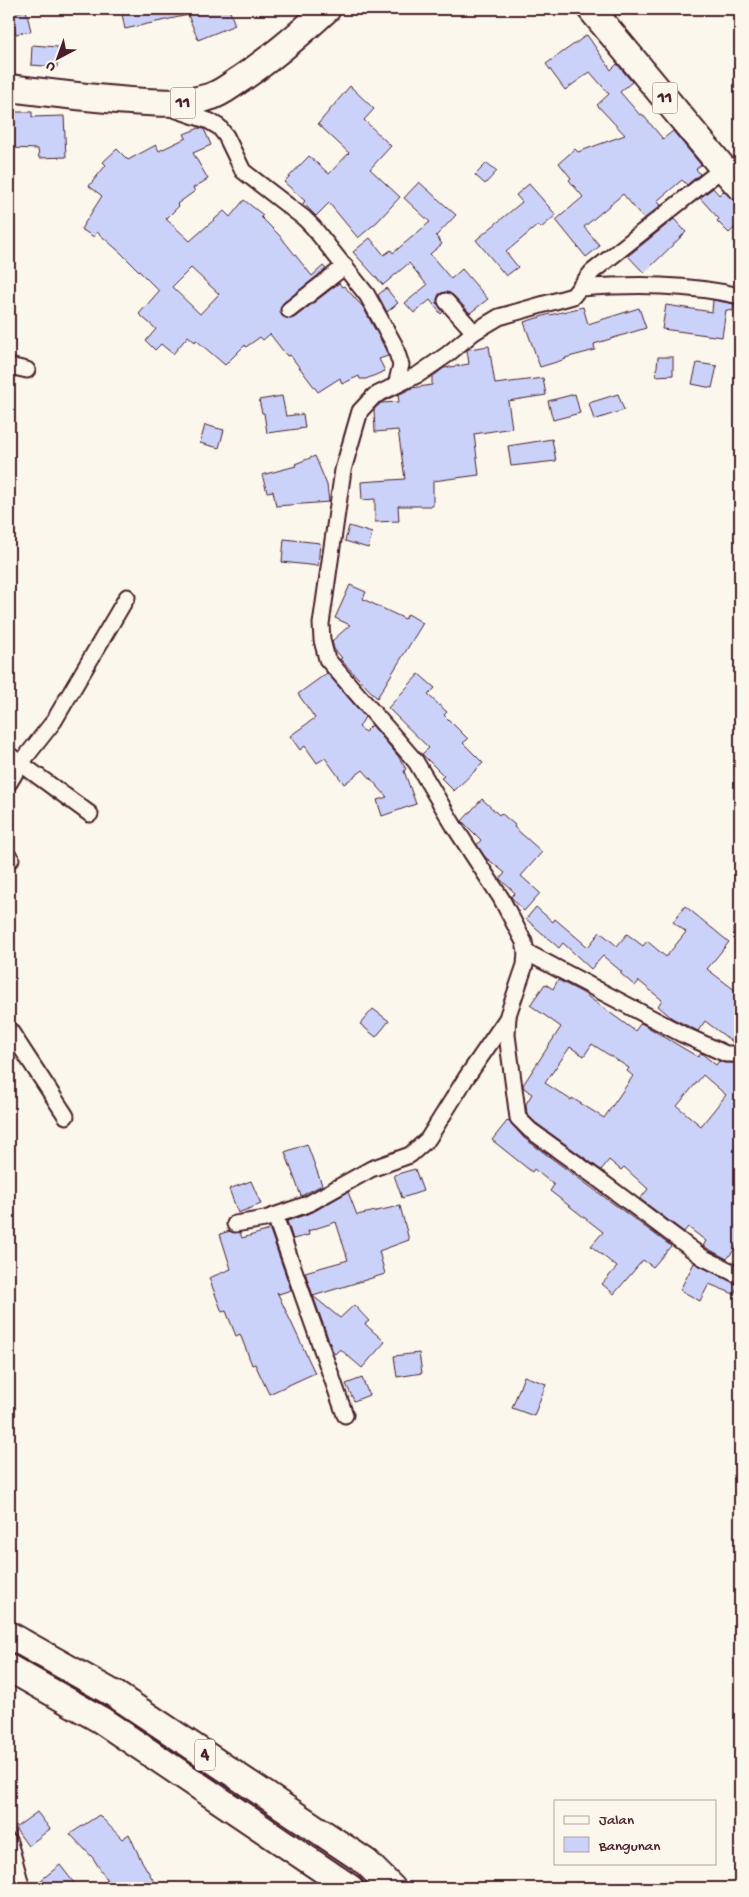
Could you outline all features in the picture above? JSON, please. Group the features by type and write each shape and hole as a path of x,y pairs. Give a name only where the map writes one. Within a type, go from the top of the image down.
{"highway":[{"name":"11","path":"9,88 112,100 159,103 183,103 210,97 225,90 302,33 327,9"},
{"name":"11","path":"591,9 722,168 740,186"},
{"name":"4","path":"9,1635 116,1695 366,1862 392,1888"},
{"name":"4","path":"9,1668 101,1720 350,1888"}],"street":[{"path":"159,103 209,121 219,127 226,136 243,171 304,218 368,295 394,344 401,366 396,385"},
{"path":"235,1224 265,1219 308,1204 371,1169 410,1155 428,1139 508,1015 525,964 526,952 524,942 502,898 454,826 416,762 327,658 322,640 321,624 343,470 360,411 374,396 419,374 448,354 474,332 499,317 573,296 592,272 722,168"},
{"path":"289,310 344,266"},
{"path":"580,288 667,285 712,290 740,296"},
{"path":"446,302 474,332"},
{"path":"9,366 27,370"},
{"path":"9,783 15,759 54,721 126,597"},
{"path":"15,759 90,814"},
{"path":"526,952 682,1034 726,1054 740,1054"},
{"path":"508,1015 507,1035 518,1118 530,1130 702,1257 740,1276"},
{"path":"9,1029 66,1116"},
{"path":"275,1216 345,1415"},
{"path":"9,1842 22,1888"}],"building":[{"path":"121,9 229,9 235,25 198,40 188,15 125,29"},
{"path":"26,10 31,31 16,34 10,14"},
{"path":"587,35 611,70 617,64 632,82 620,92 640,115 642,114 663,139 673,131 701,165 696,169 700,174 687,185 682,180 657,201 661,205 644,219 623,194 584,227 600,246 586,257 556,220 583,197 569,180 571,178 559,163 575,149 578,152 625,135 597,105 609,94 590,72 565,90 546,64"},
{"path":"32,45 58,47 57,67 31,65"},
{"path":"350,86 374,109 364,120 391,146 370,169 400,197 378,221 358,238 329,203 316,216 303,203 305,201 284,182 309,156 329,174 349,153 318,124"},
{"path":"9,112 32,112 32,117 64,116 66,157 39,158 38,149 9,148"},
{"path":"199,128 204,129 211,145 193,153 208,179 193,188 195,191 177,204 179,206 166,219 190,241 224,211 230,217 244,200 263,215 261,217 280,236 312,276 323,266 326,269 283,303 280,311 282,316 290,319 294,318 339,283 363,307 385,348 388,356 379,359 385,371 366,379 360,379 359,376 342,384 340,378 318,392 290,355 287,356 270,334 263,340 260,337 246,347 245,345 225,365 196,340 195,342 188,336 173,354 161,344 155,350 146,341 156,329 139,314 159,291 97,232 94,237 81,229 102,196 89,186 106,165 103,162 117,149 128,160 156,145 159,151 186,138 184,134","holes":["191,268 219,294 200,314 172,287"]},
{"path":"487,163 497,171 485,184 475,175"},
{"path":"419,182 456,215 436,236 442,244 430,254 451,279 462,269 488,299 470,313 453,295 445,292 439,294 437,299 437,303 443,312 441,314 430,300 414,313 405,303 427,285 409,263 383,285 353,252 370,238 384,255 391,250 393,253 430,222 404,198"},
{"path":"529,184 556,215 541,228 538,225 506,252 518,267 506,276 476,240 522,202 516,195"},
{"path":"713,188 719,195 723,191 735,201 740,202 740,223 729,233 717,221 719,219 700,198"},
{"path":"674,219 686,232 644,273 628,256"},
{"path":"386,288 398,303 387,312 378,295"},
{"path":"713,300 734,304 733,311 726,310 722,337 662,329 666,305 712,312"},
{"path":"583,307 588,324 639,308 646,328 594,344 595,350 540,367 524,322"},
{"path":"489,346 495,384 543,378 546,395 508,401 512,428 474,434 479,475 433,481 433,506 398,506 399,521 375,522 375,499 362,500 361,482 405,479 398,430 375,432 374,409 381,403 399,402 398,395 412,388 432,385 432,377 444,368 469,364 467,350"},
{"path":"658,357 673,357 673,375 656,376"},
{"path":"697,363 717,366 712,388 692,384"},
{"path":"575,394 580,413 553,420 548,401"},
{"path":"618,394 624,410 594,420 589,403"},
{"path":"282,396 286,416 303,414 305,428 267,433 264,413 262,413 259,400"},
{"path":"205,425 224,430 219,448 200,443"},
{"path":"552,439 556,461 511,466 508,446"},
{"path":"315,456 327,485 329,502 276,506 273,491 267,492 262,475 296,466 295,464"},
{"path":"349,526 372,533 368,548 345,541"},
{"path":"284,539 320,543 318,566 282,562"},
{"path":"350,585 366,592 363,599 405,619 408,614 423,623 377,698 340,659 342,658 334,649 332,641 350,625 335,618"},
{"path":"327,673 365,717 359,727 365,732 372,725 398,756 406,769 404,771 416,804 382,816 377,800 387,797 363,770 344,784 325,758 317,763 305,746 300,750 290,736 315,718 298,694"},
{"path":"419,674 435,688 428,695 447,712 444,715 468,739 463,743 483,763 454,791 441,778 444,776 422,754 429,748 388,708"},
{"path":"482,799 499,815 501,813 515,825 514,827 542,852 521,876 540,893 524,911 511,897 515,893 500,879 505,873 484,856 477,845 481,840 462,821"},
{"path":"685,906 729,942 707,969 740,994 740,1045 732,1045 734,1043 705,1021 698,1031 672,1018 658,1006 662,1000 639,981 635,986 603,956 591,969 563,943 559,948 526,919 536,907 553,922 555,919 588,947 600,932 617,946 627,934 643,946 647,941 666,957 686,932 673,922"},
{"path":"558,980 583,993 635,1031 641,1023 698,1057 701,1053 716,1065 719,1061 740,1063 740,1242 727,1259 703,1246 706,1241 688,1227 684,1232 640,1199 648,1189 624,1167 621,1170 609,1160 601,1170 536,1123 527,1114 526,1104 532,1094 523,1085 561,1027 530,1005 545,984 553,989","holes":["592,1044 629,1068 627,1071 633,1076 604,1118 545,1083 570,1047 584,1056","703,1075 726,1095 701,1126 677,1106"]},
{"path":"373,1009 389,1021 376,1037 360,1024"},
{"path":"508,1120 524,1138 671,1246 653,1267 643,1260 614,1294 602,1284 617,1267 591,1246 603,1232 550,1191 554,1185 534,1169 532,1172 492,1140"},
{"path":"307,1144 322,1185 301,1196 285,1152"},
{"path":"415,1169 423,1191 402,1198 394,1175"},
{"path":"251,1181 261,1204 238,1213 229,1189"},
{"path":"348,1192 357,1215 400,1206 409,1240 379,1251 385,1274 313,1296 305,1272 348,1260 336,1222 308,1231 309,1235 293,1239 287,1221 313,1212"},
{"path":"270,1230 291,1290 279,1294 277,1292 315,1373 269,1394 255,1364 252,1365 240,1334 236,1336 226,1311 222,1312 209,1278 231,1269 220,1234 230,1231 240,1233 242,1238"},
{"path":"694,1263 738,1285 734,1294 709,1284 700,1301 680,1290"},
{"path":"313,1296 340,1318 354,1305 369,1321 365,1324 385,1342 362,1368 340,1349 335,1354 333,1352"},
{"path":"419,1353 422,1373 397,1377 394,1356"},
{"path":"524,1376 546,1384 534,1416 512,1408"},
{"path":"362,1378 369,1395 354,1401 346,1384"},
{"path":"37,1812 50,1829 28,1846 15,1828"},
{"path":"99,1815 122,1839 129,1834 140,1858 158,1888 112,1888 93,1858 70,1834"},
{"path":"60,1865 78,1888 31,1888"}]}
